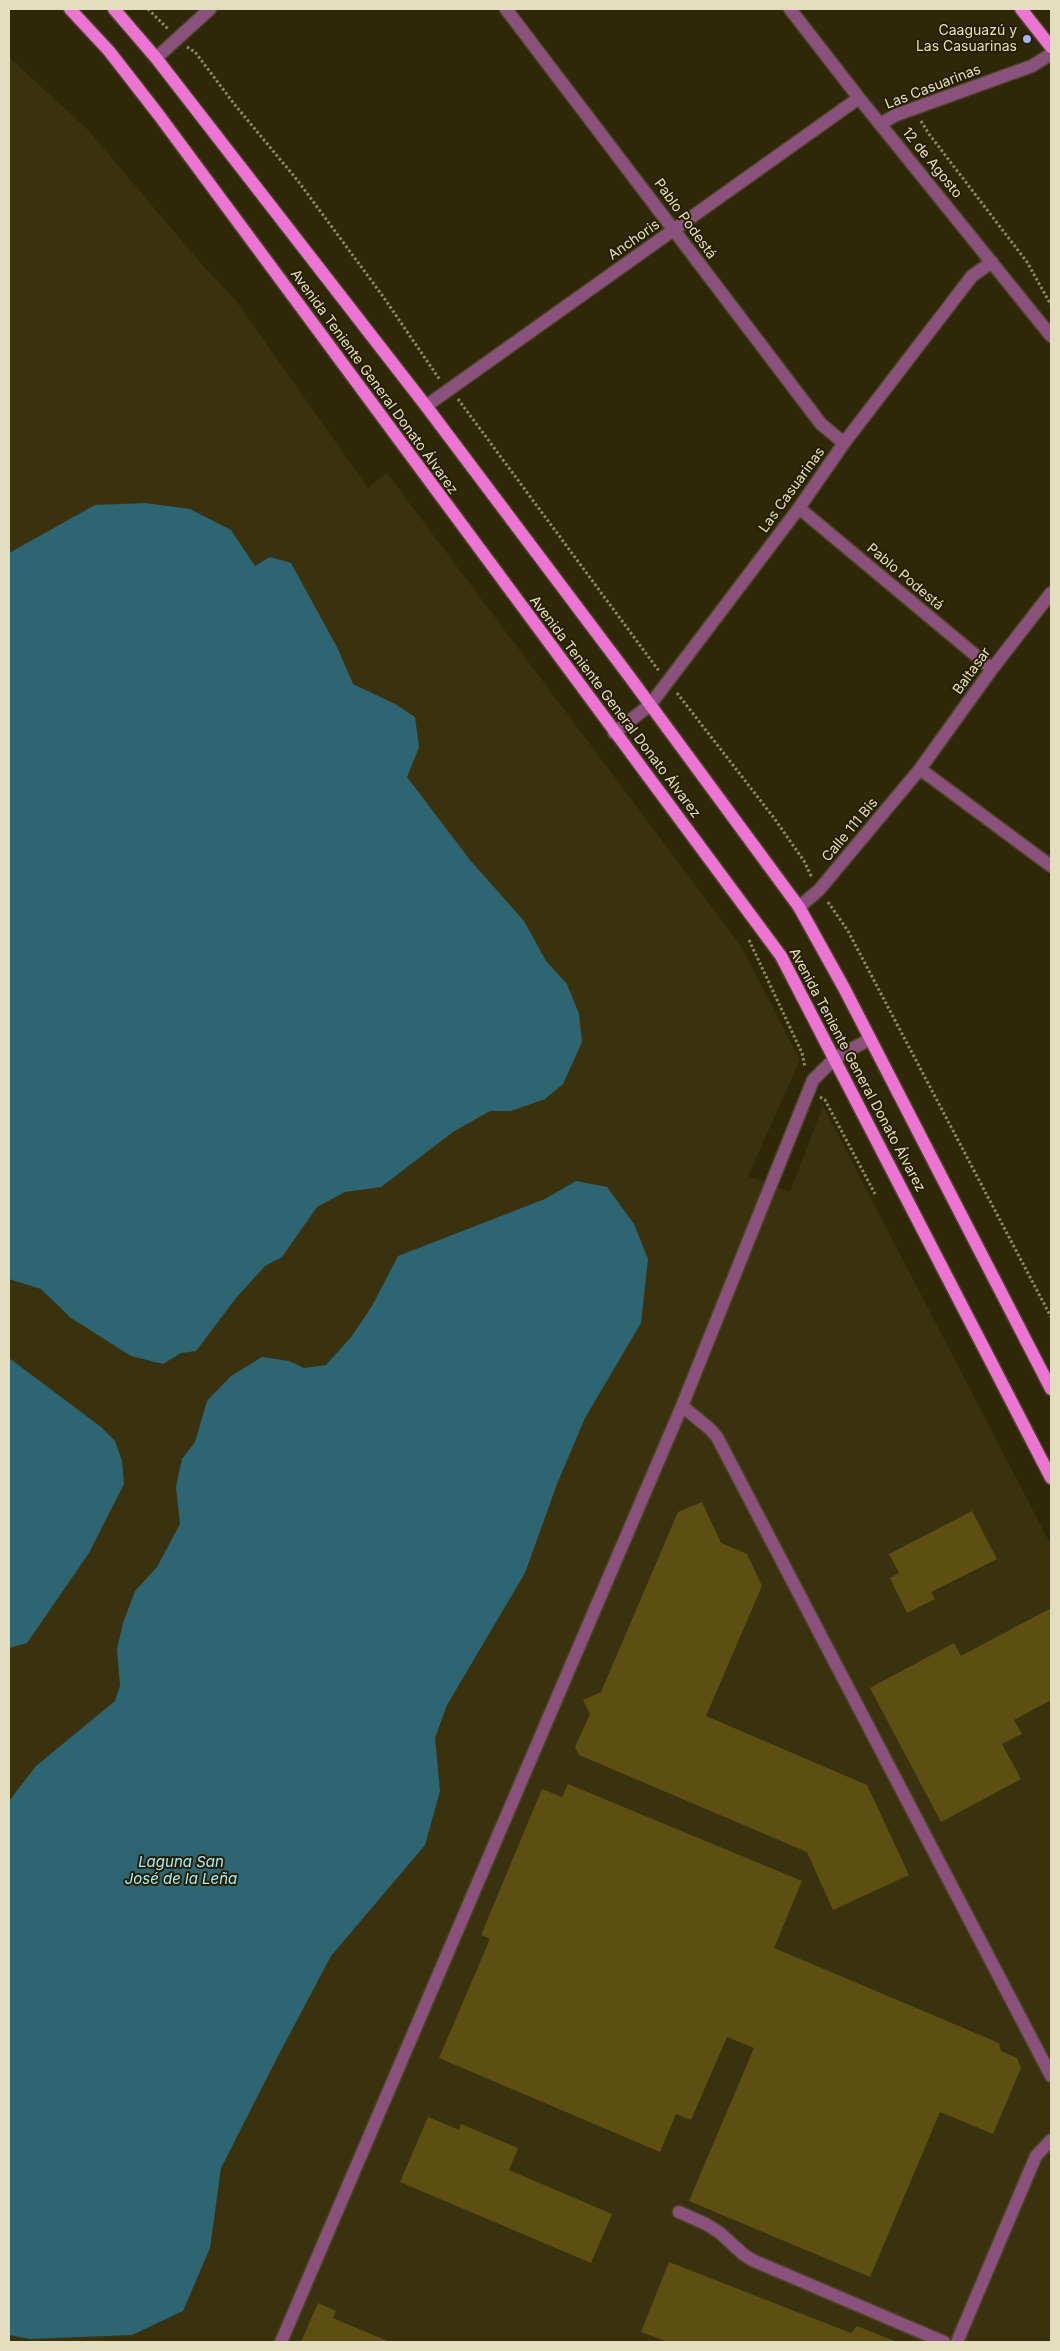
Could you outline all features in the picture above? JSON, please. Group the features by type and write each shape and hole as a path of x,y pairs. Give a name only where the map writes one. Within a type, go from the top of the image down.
{"main road":[{"name":"Avenida Teniente General Donato Álvarez","path":"70,9 109,51 153,108 614,733 777,950 836,1058 1051,1478"},
{"name":"Avenida Teniente General Donato Álvarez","path":"114,9 156,58 426,406 650,704 799,907 870,1039 1051,1389"},
{"path":"1021,9 1051,47"}],"street":[{"path":"156,58 210,9"},
{"name":"Pablo Podestá","path":"506,9 821,424 844,443"},
{"name":"12 de Agosto","path":"790,9 859,98 1051,336"},
{"name":"Las Casuarinas","path":"880,124 914,109 1032,66 1051,54"},
{"name":"Anchoris","path":"426,406 859,98"},
{"name":"Las Casuarinas","path":"614,733 650,704 800,508 844,443 972,276 980,268 992,262"},
{"name":"Pablo Podestá","path":"800,508 992,669"},
{"name":"Baltasar","path":"920,769 992,669 1051,593"},
{"path":"920,769 1051,866"},
{"name":"Calle 111 Bis","path":"799,907 819,890 920,769"},
{"path":"281,2342 682,1406 812,1082 820,1070 836,1058 870,1039"},
{"path":"682,1406 717,1437 1051,2076"},
{"path":"957,2342 1036,2156 1051,2140"},
{"path":"679,2212 713,2228 752,2260 944,2342"}],"path":[{"path":"148,9 177,40 195,52 235,105 298,181 382,295 447,390 460,400 667,680 774,818 804,861 819,890 848,931 1051,1317"},
{"path":"914,109 929,134 1027,262 1051,305"},
{"path":"746,932 802,1053 804,1066 874,1194"}],"shaded area":[{"path":"9,57 88,130 205,268 234,298 368,488 387,473 741,946 800,1060 748,1176 790,1192 823,1106 1051,1545 1051,2342 9,2342"}],"water":[{"path":"145,503 190,509 231,530 255,566 270,557 291,563 338,649 353,684 395,704 415,717 419,747 407,777 470,860 524,921 546,961 567,984 579,1014 582,1042 563,1084 545,1099 511,1111 490,1111 453,1132 381,1187 345,1192 317,1207 282,1257 265,1266 236,1298 196,1351 181,1353 163,1364 131,1356 71,1318 41,1289 9,1279 9,553 95,505"},
{"name":"Laguna San José de la Leña","path":"576,1181 607,1187 634,1224 648,1259 641,1323 585,1418 557,1484 525,1573 447,1705 435,1738 440,1791 425,1845 331,1956 278,2056 221,2168 210,2248 183,2311 132,2335 30,2339 9,2335 9,1801 36,1766 115,1701 120,1686 117,1649 123,1623 135,1591 157,1567 180,1524 176,1488 179,1472 182,1459 195,1442 207,1401 231,1376 262,1357 289,1361 304,1368 326,1365 352,1336 372,1306 398,1256 545,1199"},
{"path":"9,1358 101,1427 115,1441 122,1461 124,1484 89,1553 27,1643 9,1648"}],"building":[{"path":"702,1502 721,1543 747,1554 762,1586 706,1716 867,1785 909,1875 833,1910 807,1852 579,1755 575,1747 590,1714 583,1700 601,1692 678,1512"},
{"path":"972,1511 997,1559 931,1592 935,1599 907,1613 890,1578 899,1573 889,1554"},
{"path":"1051,1608 1051,1700 1014,1720 1022,1734 1002,1744 1021,1779 941,1822 870,1688 954,1643 961,1656"},
{"path":"568,1784 802,1881 774,1948 999,2043 1001,2051 1017,2058 1021,2068 993,2134 940,2112 870,2277 689,2201 754,2048 727,2037 691,2120 676,2114 660,2152 439,2058 490,1939 481,1935 542,1789 562,1797"},
{"path":"428,2117 459,2130 461,2124 518,2148 509,2170 612,2214 591,2263 400,2182"},
{"path":"669,2262 851,2333 857,2326 897,2342 668,2342 641,2332"},
{"path":"318,2303 336,2311 333,2318 390,2342 301,2342"}],"place":[{"name":"Caaguazú y Las Casuarinas","path":"1027,39"}]}
